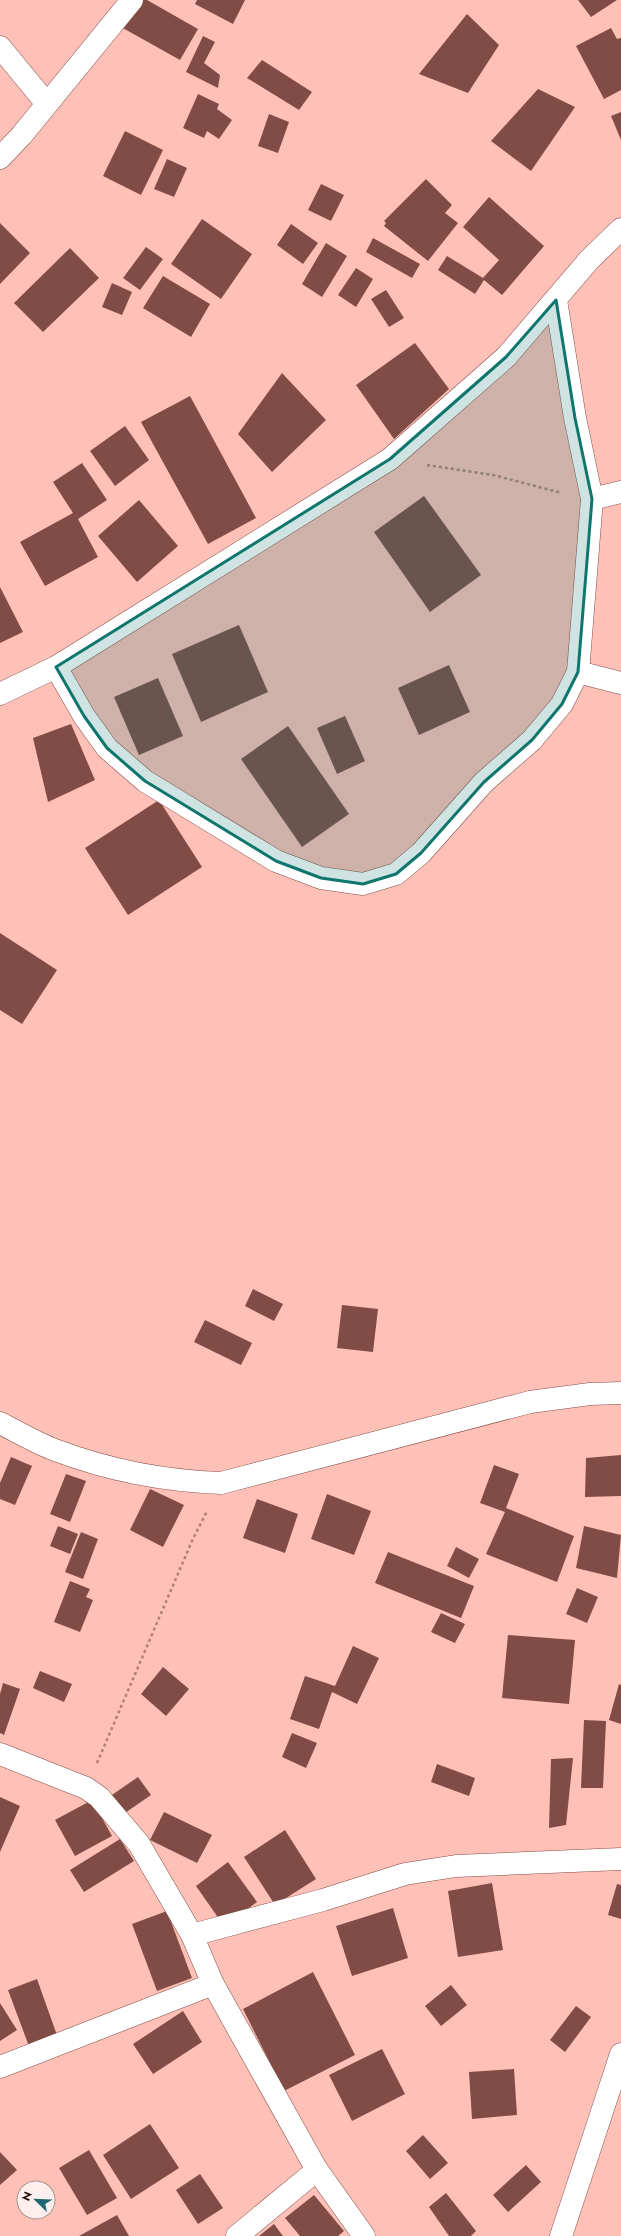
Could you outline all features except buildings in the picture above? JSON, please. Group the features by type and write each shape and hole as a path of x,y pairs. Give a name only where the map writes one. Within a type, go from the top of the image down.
{"street":[{"path":"0,158 47,104 132,0"},
{"path":"0,47 47,104"},
{"path":"0,694 56,667 390,459 506,357 589,260 621,229"},
{"path":"56,667 84,716 107,748 145,781 276,861 321,878 363,884 396,874 421,853 484,782 532,740 562,704 578,672 592,499 575,418 556,300"},
{"path":"592,499 621,492"},
{"path":"578,672 621,683"},
{"path":"0,1423 54,1450 131,1473 180,1482 221,1484 530,1402 590,1394 621,1393"},
{"path":"0,1754 86,1788 99,1797 139,1844 192,1935 213,1984 317,2170 364,2236"},
{"path":"192,1935 322,1900 405,1874 456,1866 621,1859"},
{"path":"0,2067 213,1984"},
{"path":"561,2236 621,2054"},
{"path":"237,2236 317,2170"}],"path":[{"path":"390,459 493,475 592,499"},
{"path":"86,1788 192,1541 221,1484"}],"highlighted area":[{"path":"556,300 575,418 592,499 578,672 562,704 532,740 484,782 421,853 396,874 363,884 321,878 276,861 145,781 107,748 84,716 56,667 390,459 506,357"}]}
